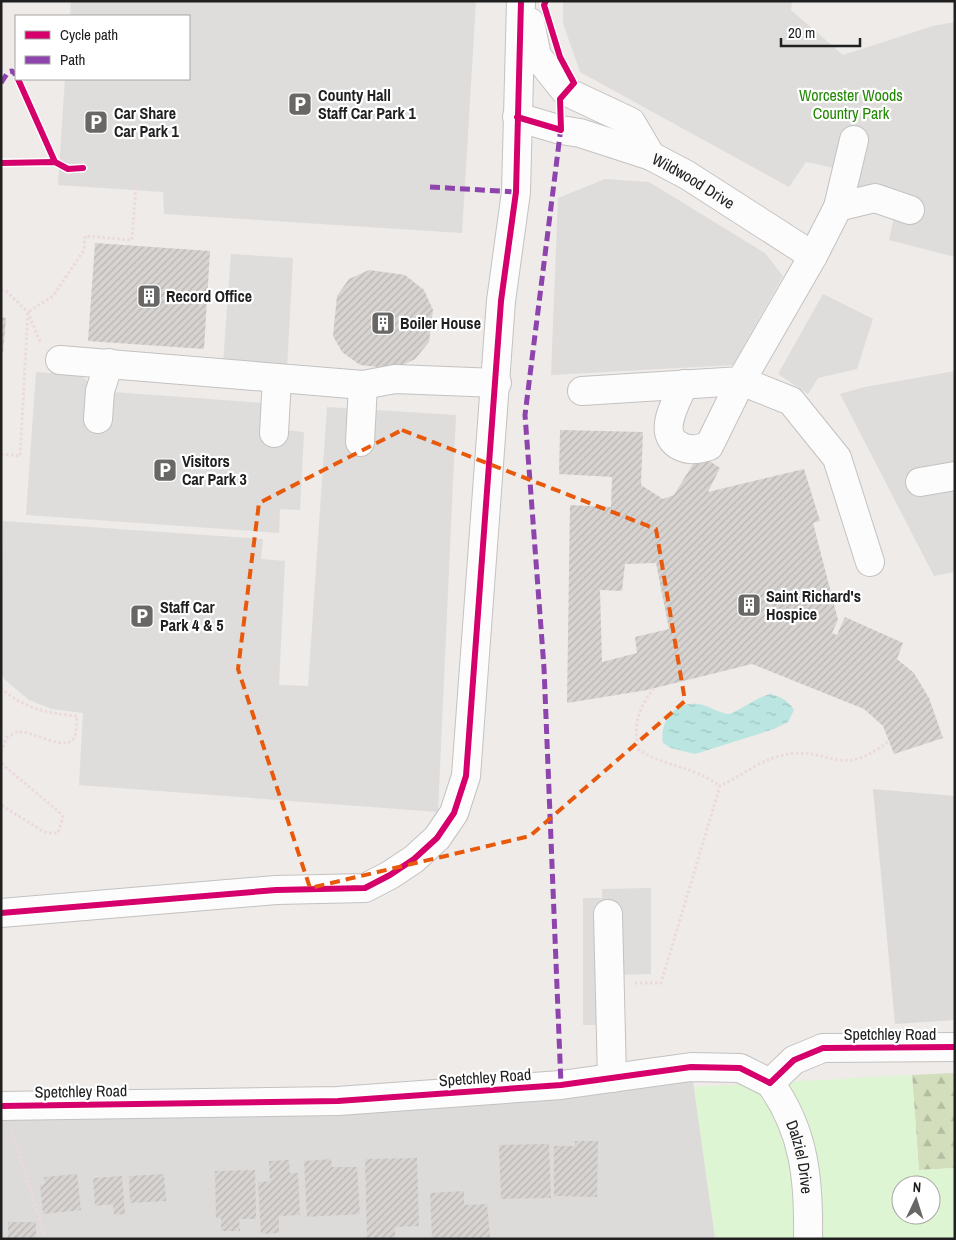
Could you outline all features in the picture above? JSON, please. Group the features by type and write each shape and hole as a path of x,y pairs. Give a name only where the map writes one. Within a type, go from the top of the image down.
{"street":[{"path":"1,913 276,890 365,888 390,876 414,859 437,838 454,813 466,776 502,301 516,192 521,1"},
{"path":"526,1 537,56 565,91 631,122 651,156"},
{"name":"Wildwood Drive","path":"517,117 561,130 580,133 651,156 687,175 813,256"},
{"path":"684,384 668,423 669,436 676,444 689,450 709,446 741,380 813,256 838,207 854,140"},
{"path":"838,207 875,198 910,210"},
{"path":"60,360 363,385 395,380 496,383"},
{"path":"98,419 100,391 109,363"},
{"path":"274,433 277,378"},
{"path":"582,391 741,380 791,402 837,458 870,562"},
{"path":"360,442 363,385"},
{"path":"920,482 955,476"},
{"path":"608,914 612,1078"},
{"name":"Spetchley Road","path":"3,1106 338,1101 562,1085 691,1067 740,1068 770,1083 794,1060 823,1048 955,1047"},
{"name":"Dalziel Drive","path":"770,1083 785,1104 800,1140 809,1201 808,1239"}],"path":[{"path":"28,312 53,296 84,250 85,236 132,240 136,184"},
{"path":"1,290 6,291 28,312 42,346 60,360"},
{"path":"1,454 20,456 28,312"},
{"path":"1,688 13,699 32,709 77,716 75,736 71,741 61,744 28,733 17,732 6,738 1,752"},
{"path":"654,688 643,701 638,713 636,734 639,750 672,765 690,768 720,786"},
{"path":"610,982 661,983 720,786 760,763 783,755 796,753 837,761 854,761 874,754 889,741"},
{"path":"1,758 4,765 58,811 63,817 62,826 58,833 48,833 1,805"},
{"path":"3,1106 46,1239"}],"highlighted area":[{"path":"402,430 656,529 685,701 530,836 310,888 238,669 259,503"}],"shaded area":[{"name":"County Hall Staff Car Park 1","path":"71,1 476,1 462,233 164,214 163,192 58,185 65,80 190,80 190,15 70,15"},
{"name":"Worcester Woods Country Park","path":"563,1 792,1 791,10 843,55 933,26 955,22 955,257 889,240 894,217 885,209 848,215 823,205 834,168 806,162 789,187 580,72 563,23"},
{"path":"605,179 649,182 765,253 783,276 733,365 551,375 558,198"},
{"path":"231,254 293,258 287,369 223,363"},
{"path":"823,294 873,319 857,369 818,378 808,394 778,374"},
{"path":"955,371 955,572 934,576 840,394 865,387"},
{"name":"Visitors Car Park 3","path":"36,372 80,375 100,391 276,404 284,430 304,432 300,510 280,509 279,533 26,515"},
{"name":"Staff Car Park 4 & 5","path":"327,407 456,415 438,812 79,785 83,713 52,709 29,700 5,680 1,672 3,521 263,539 261,559 285,561 279,685 308,686"},
{"path":"873,789 955,796 955,1020 895,1024"},
{"path":"651,888 651,974 619,975 619,1025 583,1025 583,898 602,898 602,889"},
{"path":"691,1067 715,1237 710,1239 1,1239 1,1106"}],"green space":[{"path":"955,1073 955,1168 919,1170 912,1075"},
{"path":"912,1075 919,1170 955,1168 955,1239 710,1239 715,1237 694,1087"}],"water":[{"path":"771,694 790,704 794,710 788,722 774,729 695,754 671,748 663,743 664,726 667,719 678,708 694,704 703,705 729,714"}],"building":[{"name":"Record Office","path":"95,243 210,251 204,349 88,341"},
{"name":"Boiler House","path":"369,270 405,275 424,290 433,310 429,342 415,359 395,369 360,365 342,352 333,336 337,296 349,279"},
{"path":"1,317 6,318 3,353 1,353"},
{"name":"Saint Richard's Hospice","path":"560,430 643,432 641,485 663,499 674,495 699,454 720,468 708,492 804,469 820,521 813,523 838,620 832,633 837,635 845,617 903,643 897,659 914,673 929,698 943,738 894,754 883,726 864,709 752,664 647,690 567,703 570,505 611,507 612,477 559,474","holes":["656,563 669,629 635,637 637,653 602,662 600,590 622,591 625,564"]},
{"path":"575,1141 598,1141 597,1197 554,1196 554,1146 575,1146"},
{"path":"549,1144 551,1198 501,1199 499,1145"},
{"path":"417,1158 419,1226 395,1227 395,1239 367,1239 365,1159"},
{"path":"331,1159 332,1167 357,1167 360,1214 307,1217 304,1161"},
{"path":"289,1160 290,1173 298,1173 300,1215 279,1216 279,1233 261,1234 258,1182 270,1181 269,1161"},
{"path":"255,1170 256,1219 239,1219 240,1231 221,1231 221,1218 216,1218 215,1171"},
{"path":"77,1174 81,1210 43,1214 40,1185 45,1184 44,1177"},
{"path":"164,1174 166,1201 130,1203 129,1176"},
{"path":"122,1176 125,1214 114,1215 113,1204 95,1206 93,1178"},
{"path":"464,1191 464,1205 487,1204 490,1238 432,1239 430,1193"},
{"path":"8,1222 36,1222 36,1239 8,1239"}],"marked path":[{"path":"1,83 8,72 12,71 15,74"},
{"path":"561,127 525,415 544,668 561,1085"},
{"path":"430,187 516,192"}],"cycle path":[{"path":"1,913 276,890 365,888 390,875 414,859 437,838 454,813 466,776 501,301 516,192 521,1"},
{"path":"517,117 561,130 560,99 574,83 560,57 544,5 546,1"},
{"path":"18,80 55,162"},
{"path":"1,163 55,162 68,169 83,168"},
{"path":"1,1106 338,1101 561,1085 691,1067 740,1068 770,1083 794,1060 823,1048 955,1047"}],"place":[{"name":"County Hall Staff Car Park 1","path":"300,104"},
{"name":"Car Share Car Park 1","path":"96,122"},
{"name":"Record Office","path":"149,296"},
{"name":"Boiler House","path":"383,323"},
{"name":"Visitors Car Park 3","path":"165,470"},
{"name":"Saint Richard's Hospice","path":"749,605"},
{"name":"Staff Car Park 4 & 5","path":"142,616"}]}
